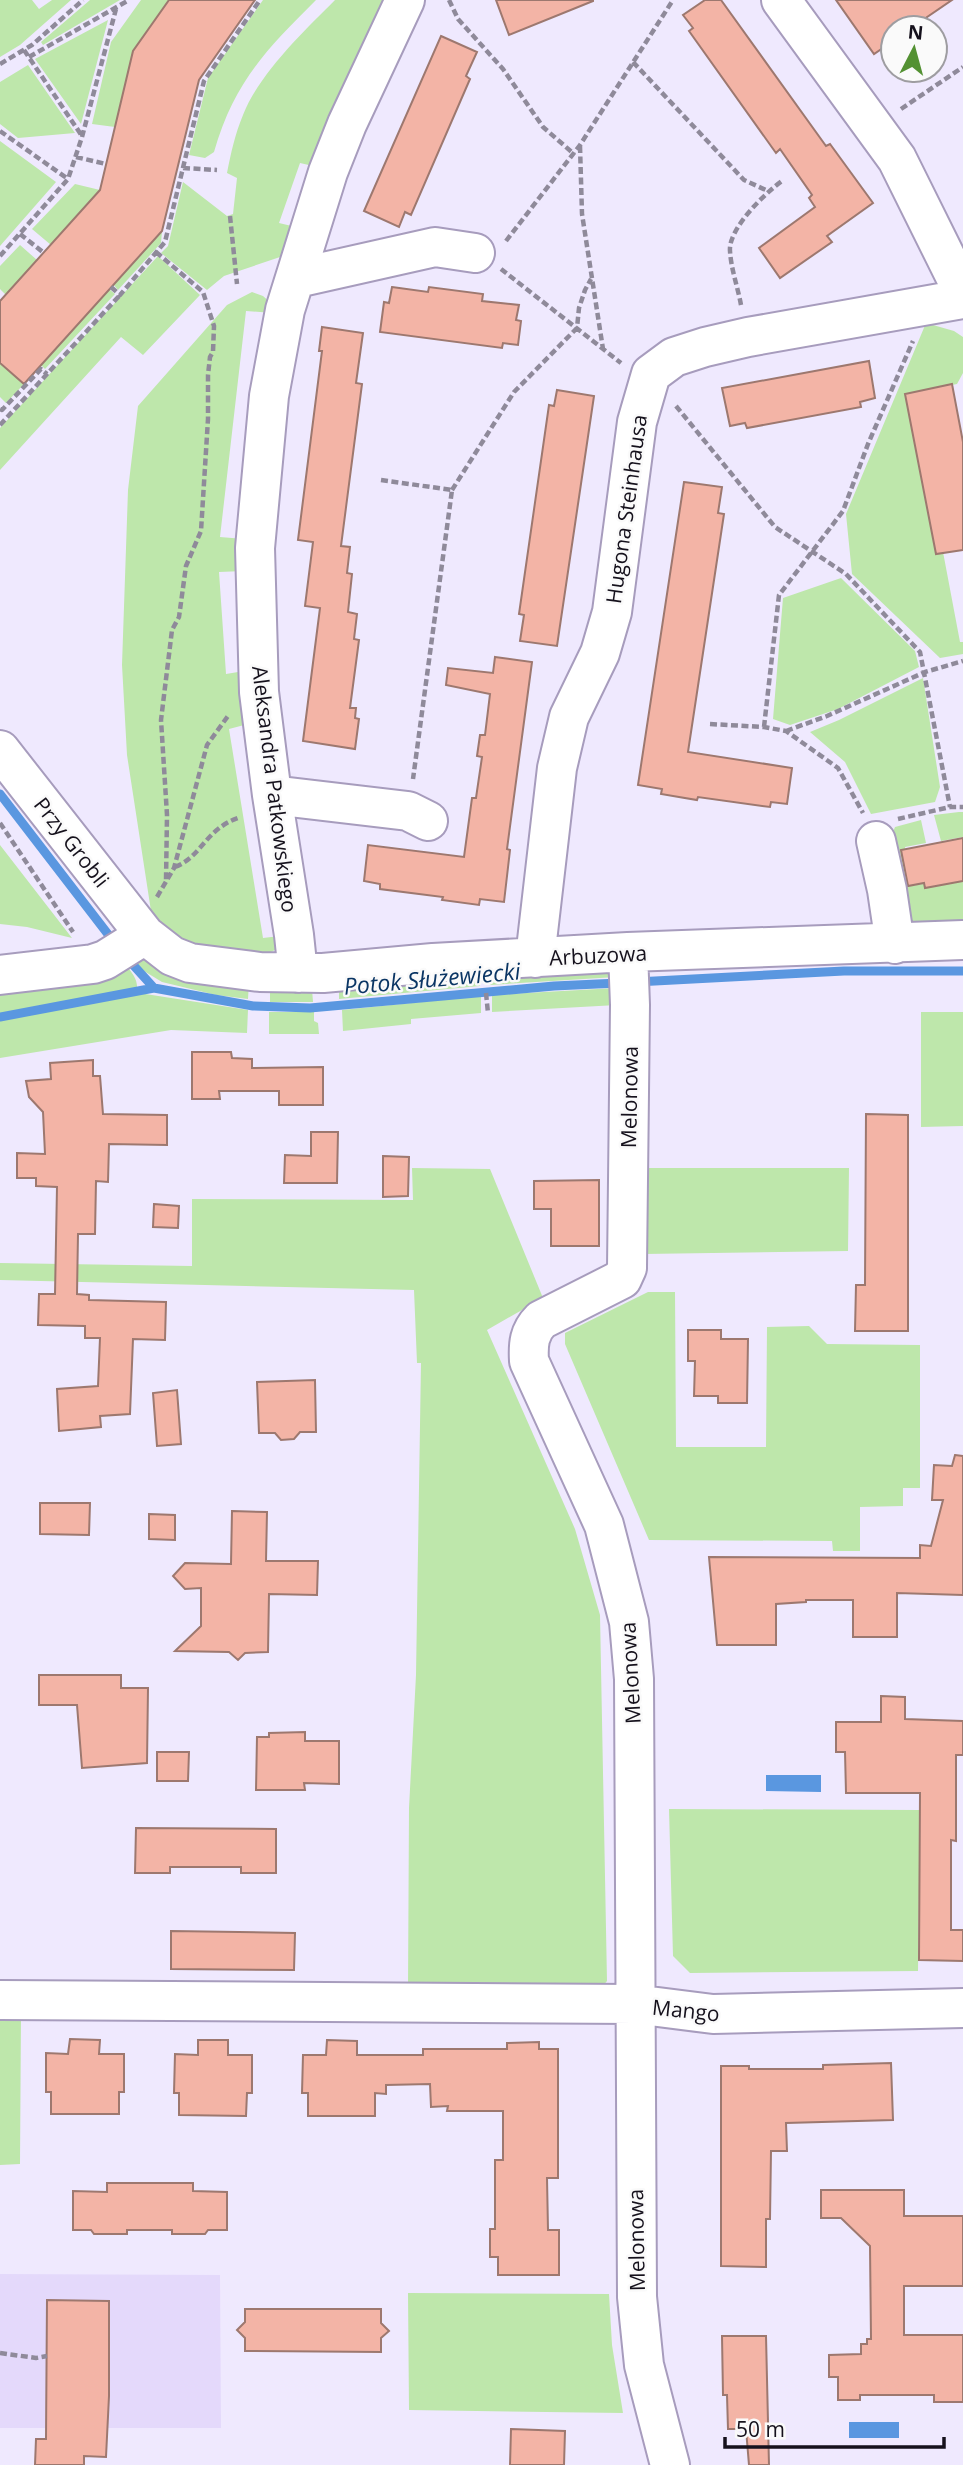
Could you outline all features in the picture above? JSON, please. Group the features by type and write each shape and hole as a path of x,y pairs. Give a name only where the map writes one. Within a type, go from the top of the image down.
{"street":[{"name":"Aleksandra Patkowskiego","path":"298,973 294,935 257,806 259,692 255,548 269,396 285,310 328,172 347,124 405,0"},
{"path":"781,0 897,159 963,292"},
{"path":"297,278 435,247 482,257"},
{"path":"649,379 674,357 748,337 963,299"},
{"name":"Hugona Steinhausa","path":"536,958 557,768 569,717 600,653 612,612 637,422 649,379"},
{"name":"Przy Grobli","path":"0,750 135,934"},
{"path":"257,806 418,816"},
{"path":"873,833 887,890 895,944"},
{"path":"0,975 93,964 135,934"},
{"name":"Arbuzowa","path":"135,934 172,956 190,963 239,970 298,973 536,958 628,957 963,940"},
{"name":"Melonowa","path":"628,957 630,1005 627,1268 622,1279 541,1320 533,1328 528,1346 529,1361 604,1525 629,1622 634,1679 637,2297 644,2365 670,2465"},
{"name":"Mango","path":"0,2000 634,2004 713,2014 963,2008"}],"path":[{"path":"0,64 24,50 83,0"},
{"path":"29,57 129,0"},
{"path":"0,425 165,242 204,80 260,0"},
{"path":"449,0 458,19 503,69 543,127 574,154"},
{"path":"673,0 574,154 482,257 603,350 649,379 775,527 846,574 920,652 950,807"},
{"path":"0,256 68,179 116,9"},
{"path":"24,50 82,137"},
{"path":"633,62 744,180 768,191"},
{"path":"874,127 963,67"},
{"path":"0,131 68,179"},
{"path":"580,145 582,214 603,350"},
{"path":"76,157 106,164"},
{"path":"183,168 217,170"},
{"path":"748,337 729,248 735,231 768,191 782,181"},
{"path":"230,216 237,284"},
{"path":"20,234 44,253"},
{"path":"156,252 203,292 214,326 215,340 208,375 201,531 186,566 179,617 173,630 161,720 167,815 166,881"},
{"path":"418,816 452,490 514,392 577,328 579,307 584,290 591,279"},
{"path":"111,287 120,295"},
{"path":"764,727 779,595 843,510 868,444 918,332"},
{"path":"0,409 2,410 41,369 47,374"},
{"path":"381,480 452,490"},
{"path":"786,731 827,716 925,672 963,661"},
{"path":"0,822 84,947 135,934 174,868 207,745 224,719 240,704 259,692"},
{"path":"710,724 786,731 838,768 873,833 950,807 963,807"},
{"path":"174,868 188,862 206,839 227,821 257,806"},
{"path":"0,2353 36,2358 47,2356"}],"shaded area":[{"path":"0,2274 220,2275 221,2428 0,2428"}],"green space":[{"path":"0,0 32,0 39,9 52,0 71,0 20,45 0,57"},
{"path":"90,0 120,0 43,45 41,42"},
{"path":"141,0 169,0 133,51 115,127 92,124 111,42"},
{"path":"263,0 316,0 254,68 231,106 214,152 205,158 189,155 208,78"},
{"path":"335,0 393,0 313,166 300,163 279,223 300,228 286,255 224,276 207,290 161,253 168,246 183,182 227,216 233,214 237,178 227,173 238,129 250,100 283,54"},
{"path":"108,20 81,124 35,59"},
{"path":"28,65 75,133 18,138 0,124 0,82"},
{"path":"0,141 56,182 0,246"},
{"path":"75,184 100,190 51,245 32,229"},
{"path":"162,231 161,243 118,290 113,284"},
{"path":"20,245 37,260 6,295 0,289 0,266"},
{"path":"158,256 200,295 143,355 121,337 0,470 0,428"},
{"path":"109,289 115,294 45,369 41,365"},
{"path":"252,292 263,296 273,305 273,313 246,311 220,537 244,539 244,571 219,572 226,674 244,671 248,724 229,729 263,938 280,936 277,949 261,957 196,950 145,916 151,911 127,755 122,665 128,490 138,406 227,305"},
{"path":"926,323 954,331 963,337 963,373 957,384 913,393 960,642 963,642 963,654 940,658 852,574 846,514"},
{"path":"0,363 24,384 6,403 0,397"},
{"path":"841,578 915,651 919,667 838,709 790,725 773,719 783,598"},
{"path":"923,678 940,787 935,802 871,814 845,762 810,732"},
{"path":"963,812 963,837 941,841 934,815"},
{"path":"921,820 926,843 905,847 911,886 963,877 963,928 907,930 887,847 895,827"},
{"path":"0,845 72,938 27,927 0,924"},
{"path":"142,952 249,982 248,999 216,995 162,982 144,971 133,959"},
{"path":"616,964 616,977 490,985 490,972"},
{"path":"126,965 136,979 137,990 0,1014 0,987"},
{"path":"479,972 480,986 339,999 339,988"},
{"path":"270,982 312,989 313,1002 270,1002"},
{"path":"616,988 617,1005 492,1012 492,995"},
{"path":"139,993 248,1010 247,1033 171,1030 0,1058 0,1020"},
{"path":"481,996 481,1013 411,1019 411,1024 343,1031 342,1010"},
{"path":"269,1012 314,1012 319,1034 269,1034"},
{"path":"921,1012 963,1012 963,1126 921,1127"},
{"path":"412,1168 490,1169 543,1298 487,1330 575,1529 600,1615 607,1981 597,1993 408,1988 409,1808 416,1675 421,1363 417,1363 414,1290 0,1280 0,1263 192,1266 192,1199 413,1200"},
{"path":"644,1168 849,1168 848,1251 643,1254"},
{"path":"648,1292 675,1292 676,1447 766,1447 767,1327 809,1326 827,1344 920,1345 920,1488 903,1488 903,1506 860,1507 860,1551 833,1551 832,1541 649,1540 565,1344 565,1333"},
{"path":"669,1809 920,1810 918,1971 690,1973 673,1956"},
{"path":"0,2013 21,2013 20,2164 0,2165"},
{"path":"408,2293 609,2294 612,2345 623,2413 409,2410"}],"water":[{"path":"766,1775 821,1775 821,1792 766,1791"},
{"path":"849,2422 899,2422 899,2438 849,2438"}],"building":[{"path":"169,0 255,0 199,80 162,231 24,384 0,363 0,301 100,190 133,51"},
{"path":"496,0 593,0 593,1 509,35"},
{"path":"705,0 721,0 826,146 830,144 873,203 827,236 832,242 780,278 759,248 815,207 809,198 812,195 780,149 776,153 689,31 693,28 683,15"},
{"path":"836,0 952,0 932,14 879,14 879,51 874,54"},
{"path":"441,36 477,52 466,76 470,79 411,215 405,212 399,227 364,211"},
{"path":"392,287 428,292 429,287 483,294 482,301 519,305 516,320 521,321 518,345 503,343 502,348 380,332 384,302 389,303"},
{"path":"322,327 363,333 356,383 362,384 341,546 350,547 347,573 352,574 348,612 357,614 354,639 359,640 350,708 356,708 355,718 359,719 355,749 303,741 320,608 305,606 313,542 298,540 322,351 319,351"},
{"path":"869,361 875,398 860,402 861,407 747,428 745,423 730,426 722,388"},
{"path":"952,384 963,442 963,550 936,554 905,394"},
{"path":"557,390 594,396 557,646 520,641 524,615 519,614 549,405 554,406"},
{"path":"684,482 722,487 718,513 724,514 688,752 792,768 787,804 771,802 770,807 698,797 697,800 661,794 662,789 638,785"},
{"path":"495,657 532,662 507,849 510,850 504,902 480,899 479,905 442,900 443,897 380,889 380,884 364,881 368,845 464,857 472,798 476,798 482,757 477,756 480,735 485,735 490,694 446,685 448,668 493,673"},
{"path":"963,838 963,881 925,888 924,883 908,886 901,850"},
{"path":"192,1052 231,1052 232,1058 252,1059 252,1068 323,1067 323,1105 279,1105 279,1091 219,1091 220,1099 192,1099"},
{"path":"93,1060 93,1076 100,1076 103,1114 167,1115 167,1145 109,1144 108,1182 96,1181 95,1234 78,1234 77,1294 89,1295 89,1300 166,1302 165,1340 133,1339 130,1414 100,1416 101,1427 59,1431 57,1389 98,1386 100,1338 85,1338 85,1326 38,1325 39,1294 55,1294 57,1187 36,1186 36,1178 17,1178 17,1153 45,1154 43,1112 29,1097 26,1081 51,1079 50,1063"},
{"path":"866,1114 908,1115 908,1331 855,1331 856,1285 865,1285"},
{"path":"311,1132 338,1132 337,1183 284,1183 285,1155 311,1156"},
{"path":"383,1156 409,1157 408,1196 383,1197"},
{"path":"599,1180 599,1246 551,1246 551,1209 534,1209 534,1181"},
{"path":"154,1204 179,1206 178,1228 153,1227"},
{"path":"688,1330 721,1330 721,1339 748,1339 747,1403 718,1403 718,1396 694,1396 695,1361 688,1361"},
{"path":"315,1380 316,1432 300,1432 294,1439 281,1440 275,1433 259,1433 257,1382"},
{"path":"177,1390 181,1444 157,1446 153,1393"},
{"path":"955,1455 963,1456 963,1595 897,1593 897,1637 853,1637 853,1600 806,1600 776,1604 776,1645 717,1645 709,1557 920,1558 920,1545 931,1546 943,1500 932,1500 934,1465 952,1466"},
{"path":"40,1503 90,1503 89,1535 40,1534"},
{"path":"232,1511 267,1512 266,1561 318,1561 317,1595 269,1594 268,1652 245,1653 238,1660 229,1652 175,1651 201,1626 201,1588 185,1589 173,1576 185,1563 231,1564"},
{"path":"149,1514 175,1515 175,1540 149,1539"},
{"path":"39,1675 121,1675 121,1688 148,1688 147,1763 82,1768 77,1705 39,1705"},
{"path":"881,1696 905,1697 905,1719 963,1721 963,1755 956,1755 956,1841 951,1840 951,1930 963,1930 963,1961 919,1960 920,1793 846,1793 845,1752 836,1752 836,1722 881,1722"},
{"path":"305,1732 305,1741 339,1741 339,1784 304,1783 305,1790 256,1790 257,1737 269,1737 269,1733"},
{"path":"157,1752 189,1752 188,1781 157,1781"},
{"path":"136,1828 276,1829 276,1873 241,1873 241,1867 170,1867 170,1873 135,1873"},
{"path":"171,1931 295,1933 294,1970 171,1969"},
{"path":"70,2039 100,2040 99,2054 124,2054 124,2092 119,2092 119,2114 51,2114 51,2092 46,2092 46,2053 68,2054"},
{"path":"198,2040 228,2040 228,2055 252,2055 252,2093 247,2093 246,2116 179,2115 179,2093 174,2093 175,2054 198,2055"},
{"path":"327,2040 357,2041 357,2055 423,2055 423,2049 507,2049 507,2043 539,2042 539,2049 558,2049 558,2178 547,2178 548,2230 559,2230 559,2275 498,2275 498,2257 490,2257 490,2229 495,2229 495,2160 503,2160 503,2111 447,2111 448,2106 431,2107 430,2084 386,2085 386,2094 375,2093 375,2116 308,2116 308,2093 302,2093 303,2055 326,2055"},
{"path":"891,2063 893,2120 786,2123 787,2151 771,2151 766,2267 721,2266 721,2066 749,2066 749,2069 823,2069 823,2065"},
{"path":"107,2183 193,2183 193,2191 227,2192 227,2230 208,2230 205,2234 172,2234 172,2230 127,2230 127,2234 94,2234 91,2230 73,2230 73,2191 107,2192"},
{"path":"821,2190 904,2190 904,2216 963,2216 963,2286 904,2286 904,2335 963,2335 963,2402 934,2402 934,2395 860,2395 860,2400 838,2400 838,2377 829,2377 829,2355 861,2354 861,2344 867,2344 867,2339 871,2339 870,2246 841,2218 821,2218"},
{"path":"47,2300 109,2301 106,2457 84,2456 84,2465 35,2465 36,2439 46,2439"},
{"path":"245,2309 381,2309 381,2323 389,2331 381,2338 381,2352 245,2351 245,2338 237,2330 245,2322"},
{"path":"722,2336 766,2336 769,2465 749,2465 746,2429 728,2429 727,2395 723,2395"},
{"path":"511,2429 565,2431 564,2465 510,2465"}],"waterway":[{"name":"Potok Służewiecki","path":"0,794 114,942"},
{"name":"Potok Służewiecki","path":"125,956 154,988 253,1006 310,1008 554,986 619,983"},
{"name":"Potok Służewiecki","path":"636,982 844,971 963,971"},
{"path":"0,1017 154,988"}]}
